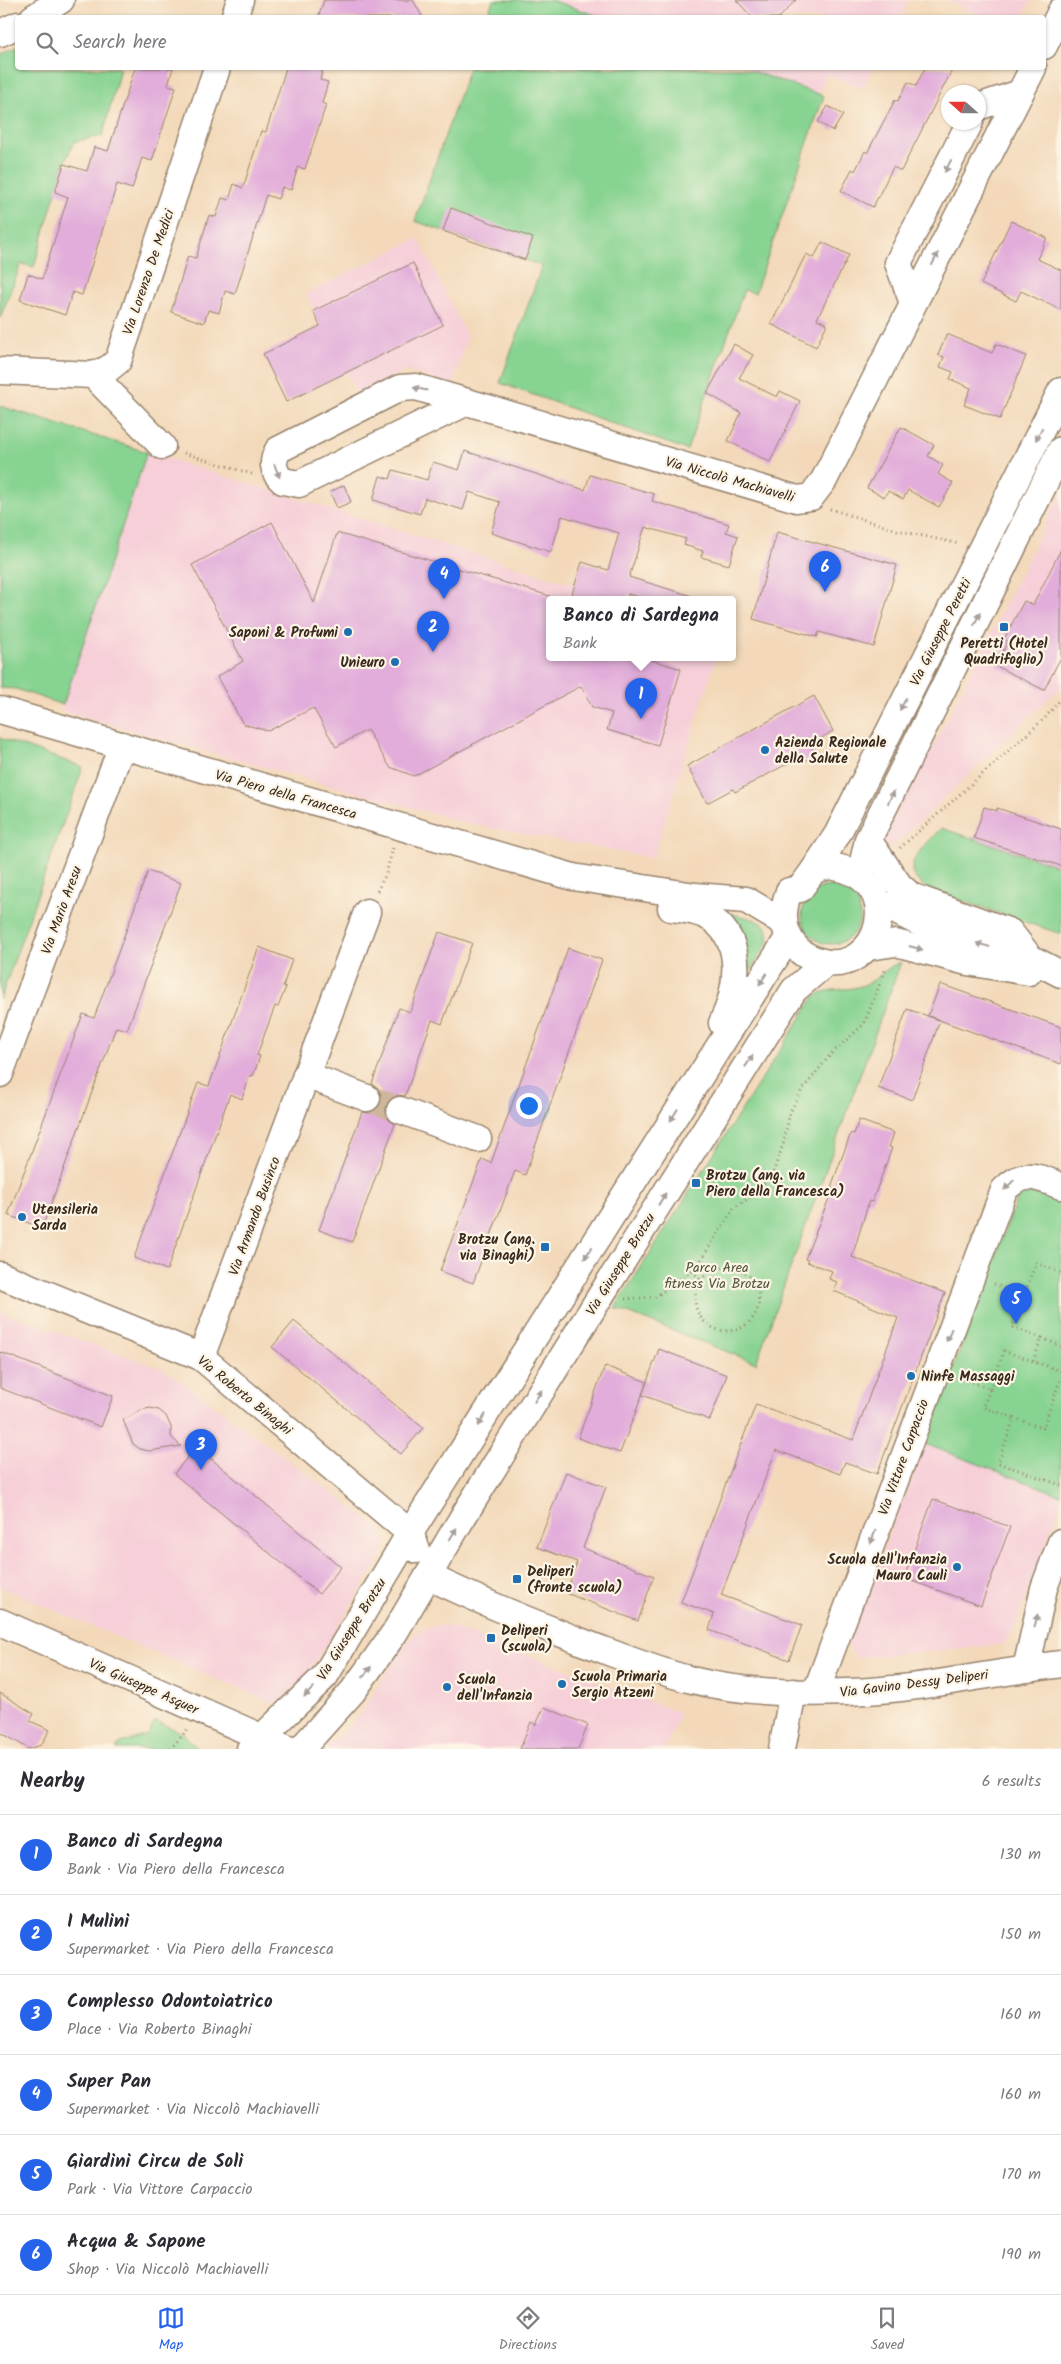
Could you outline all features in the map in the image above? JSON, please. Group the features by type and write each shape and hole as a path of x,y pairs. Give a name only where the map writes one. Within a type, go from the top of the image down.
{"street":[{"path":"38,15 61,0"},
{"path":"1046,42 1061,10"},
{"path":"0,33 15,26"},
{"name":"Via Lorenzo De Medici","path":"93,375 108,369 118,361 216,70"},
{"name":"Via Niccolò Machiavelli","path":"275,470 274,460 278,450 400,388 416,387 797,499 811,497 824,480 1032,70"},
{"path":"986,104 1020,93"},
{"path":"913,303 898,263 966,130"},
{"path":"0,371 93,375 162,446"},
{"name":"Via Giuseppe Peretti","path":"807,879 837,835 1061,391"},
{"path":"275,470 283,481 299,484 467,402"},
{"name":"Via Giuseppe Peretti","path":"860,876 868,840 1061,450"},
{"name":"Via Piero della Francesca","path":"0,710 573,877 628,894 655,906 692,910 703,914 717,924 727,935"},
{"name":"Via Mario Aresu","path":"2,1063 122,746"},
{"path":"868,840 899,885 911,896 1010,932 1030,958"},
{"path":"830,866 838,867 860,876 871,887 878,902 878,925 868,946 856,957 841,962 826,963 811,959 798,950 786,930 784,906 790,891 830,866"},
{"name":"Via Piero della Francesca","path":"573,877 695,896 746,900 786,930"},
{"name":"Via Piero della Francesca","path":"695,896 807,879"},
{"path":"878,902 938,932 1030,958 1061,974"},
{"name":"Via Armando Businco","path":"201,1357 367,912"},
{"name":"Via Giuseppe Brotzu","path":"255,1743 325,1676 410,1533 702,1071 768,973 786,930"},
{"name":"Via Giuseppe Brotzu","path":"702,1071 711,1043 733,998 735,963 727,935"},
{"path":"868,946 896,943 1008,970 1061,974"},
{"name":"Via Giuseppe Brotzu","path":"301,1749 353,1691 395,1632 602,1292 794,990 826,963"},
{"path":"306,1075 367,1098"},
{"path":"400,1110 478,1139"},
{"name":"Via Vittore Carpaccio","path":"782,1749 1004,1190 1012,1181 1024,1176 1057,1185"},
{"name":"Via Roberto Binaghi","path":"0,1275 201,1357 410,1533"},
{"path":"410,1533 428,1576"},
{"path":"1026,1669 1044,1588 1061,1542"},
{"name":"Via Gavino Dessy Deliperi","path":"428,1576 484,1604 693,1680 804,1692 882,1690 1061,1664"},
{"name":"Via Giuseppe Asquer","path":"0,1622 255,1743 288,1749"}],"path":[{"path":"162,446 250,474 275,470"},
{"path":"797,499 897,530 969,546 973,535 987,540"},
{"path":"883,863 1045,718 1061,699"},
{"path":"367,912 386,874 400,827"},
{"path":"618,1297 630,1300 655,1297 692,1271 710,1249 734,1208 756,1193 773,1173 784,1142 790,1112 802,1090 831,1054 864,1024 888,963"},
{"path":"1061,1273 1036,1263 1012,1328 1061,1346"},
{"path":"729,1267 740,1270 755,1284 758,1294 758,1305 748,1323 729,1331 710,1326 702,1319 695,1300 696,1290 701,1280 708,1273 718,1268 729,1267"},
{"path":"692,1271 701,1280"},
{"path":"992,1284 1024,1296"},
{"path":"1033,1360 1042,1338"},
{"path":"1061,1371 1004,1350 983,1407 1042,1428 1061,1378"},
{"path":"957,1377 990,1389"},
{"path":"1014,1418 998,1463 1061,1485"}],"shaded area":[{"path":"551,0 909,0 902,15 593,15"},
{"path":"947,0 1032,0 1023,15 979,15"},
{"path":"749,70 872,70 862,88 827,75 818,94"},
{"path":"418,238 467,336 453,385 404,370 358,395 306,294"},
{"path":"147,452 610,596 546,596 546,661 715,661 653,858 470,824 61,711"},
{"path":"1061,493 1061,687 897,843 888,847 883,838 947,720"},
{"path":"0,1312 161,1368 381,1529 385,1541 382,1557 299,1687 280,1706 0,1587"},
{"name":"Scuola dell'Infanzia Mauro Cauli","path":"925,1444 1061,1495 1061,1503 1013,1631 1004,1644 858,1658 851,1652 849,1638"},
{"path":"432,1626 450,1626 680,1713 665,1749 324,1749 357,1719 402,1648 415,1634"}],"green space":[{"path":"493,0 551,0 595,15 488,15"},
{"path":"15,47 15,70 119,70 103,135 74,142 64,164 34,267 21,264 0,318 0,55"},
{"path":"468,70 749,70 824,96 755,293 744,290 687,450 500,383 542,266 415,221"},
{"path":"0,406 147,452 63,705 16,689 0,688"},
{"path":"0,738 83,767 0,1000"},
{"path":"941,828 1061,867 1061,934 930,890 919,882 913,875 914,859"},
{"path":"831,886 842,888 852,894 858,904 860,915 858,926 852,936 842,942 831,944 820,942 810,936 804,926 802,915 804,904 810,894 820,888"},
{"path":"716,911 758,921 767,928 769,941 742,984"},
{"name":"Parco Area fitness Via Brotzu","path":"901,962 756,1363 615,1308 814,997 825,991 864,985"},
{"path":"1021,1188 1061,1203 1061,1495 925,1444"},
{"path":"155,1721 183,1733 197,1749 116,1749 121,1743 148,1735"}],"building":[{"path":"324,0 413,0 421,15 319,15"},
{"path":"736,0 796,0 782,15 750,15"},
{"path":"134,70 172,70 168,85 176,87 152,161 142,158 132,189 117,184 82,295 73,292 65,315 20,300 28,274 42,279 68,197 55,192 64,164 87,171 94,147 108,151"},
{"path":"285,70 322,70 320,80 328,82 322,103 326,105 305,169 298,167 291,190 282,187 278,199 266,195 235,294 225,291 219,313 208,310 204,323 171,312 188,256 196,258 209,215 216,217 222,198 229,200 234,184 243,188 261,131 266,132"},
{"path":"924,70 952,70 944,85 941,85 941,92 901,171 893,167 873,207 841,191 852,169 855,171 865,151 867,153 895,100 898,101 908,82 916,86"},
{"path":"828,106 843,115 833,131 818,122"},
{"path":"451,208 533,238 525,260 443,231"},
{"path":"1011,221 1047,238 1037,259 1061,270 1061,310 1021,291 1016,301 981,284"},
{"path":"822,242 849,255 817,319 827,324 816,347 771,324 806,254 814,258"},
{"path":"413,263 443,325 286,402 263,354 320,326 313,311"},
{"path":"947,334 992,353 996,344 1026,356 1000,419 964,405 971,388 950,379 953,372 940,367 944,357 938,355"},
{"path":"734,344 753,355 739,378 777,397 780,391 800,401 770,462 728,441 741,413 707,393"},
{"path":"901,427 934,445 928,456 943,465 938,474 953,483 939,507 908,490 903,499 888,491 884,497 867,488"},
{"path":"465,451 585,490 590,475 654,494 652,501 729,524 726,532 738,536 729,565 701,557 703,551 684,545 686,539 645,527 629,577 692,596 635,596 628,594 628,596 571,596 582,562 608,570 619,533 562,516 551,552 491,533 500,502 469,492 463,510 425,498 420,514 373,500 380,476 390,479 393,470 427,480 433,462 459,470"},
{"path":"344,485 351,502 337,508 330,492"},
{"path":"272,522 314,603 337,533 550,596 546,596 546,661 655,661 681,669 658,745 607,730 612,713 592,707 581,686 414,776 390,767 367,730 336,747 313,708 268,731 243,724 217,677 243,661 192,565"},
{"path":"777,532 897,565 874,647 819,632 817,637 753,619"},
{"path":"1061,549 1061,657 1044,690 996,666 1008,641 1004,639 1024,601 1033,605"},
{"name":"Azienda Regionale della Salute","path":"814,696 833,731 810,745 816,755 801,763 798,758 735,792 733,789 707,803 687,766"},
{"path":"984,807 997,811 997,808 1061,829 1061,866 974,838"},
{"path":"148,871 181,883 127,1030 116,1027 42,1228 8,1215 83,1014 94,1018"},
{"path":"439,932 472,943 442,1024 432,1020 405,1096 397,1095 386,1104 385,1113 389,1120 395,1124 352,1242 319,1230 362,1112 370,1113 381,1104 382,1095 378,1088 372,1084 399,1008 410,1012"},
{"path":"259,947 292,960 283,986 286,987 278,1007 275,1006 257,1055 260,1056 253,1076 250,1075 242,1099 230,1094 167,1270 134,1258 198,1083 209,1086"},
{"path":"568,948 602,960 525,1175 515,1171 473,1283 440,1271 482,1159 491,1163"},
{"path":"940,984 1061,1027 1061,1064 928,1016"},
{"path":"907,1009 940,1020 912,1100 878,1088"},
{"path":"859,1120 894,1133 889,1147 892,1148 872,1202 869,1201 852,1257 945,1293 877,1474 845,1462 840,1474 776,1450 721,1595 802,1625 789,1660 709,1630 714,1614 681,1602 756,1404 853,1440 898,1318 834,1291 837,1282 829,1279 832,1271 807,1262 808,1260 805,1259 833,1188 831,1187 851,1133 854,1134"},
{"path":"294,1321 423,1428 401,1454 272,1347"},
{"path":"659,1349 727,1375 710,1420 642,1395"},
{"path":"0,1352 113,1396 101,1427 0,1388"},
{"path":"605,1366 647,1382 620,1453 578,1438"},
{"path":"150,1408 159,1410 166,1416 171,1427 171,1437 181,1446 149,1451 140,1449 133,1444 123,1420 141,1410"},
{"path":"196,1446 341,1567 319,1594 174,1474"},
{"path":"566,1472 606,1487 583,1548 654,1576 638,1621 566,1593 577,1562 537,1547"},
{"path":"933,1499 1010,1527 981,1606 904,1578"},
{"path":"0,1693 34,1714 30,1721 50,1730 41,1745 29,1749 0,1732"},
{"path":"544,1707 588,1725 578,1749 520,1749 531,1722 536,1725"}],"tunnel":[{"path":"367,1098 400,1110"}],"place":[{"name":"Acqua & Sapone","path":"825,592"},
{"name":"Super Pan","path":"444,599"},
{"name":"Peretti (Hotel Quadrifoglio)","path":"1004,627"},
{"name":"Saponi & Profumi","path":"348,632"},
{"name":"I Mulini","path":"433,652"},
{"name":"Unieuro","path":"395,662"},
{"name":"Banco di Sardegna","path":"641,719"},
{"name":"Azienda Regionale della Salute","path":"765,750"},
{"name":"Brotzu (ang. via Piero della Francesca)","path":"696,1183"},
{"name":"Utensileria Sarda","path":"22,1217"},
{"name":"Brotzu (ang. via Binaghi)","path":"545,1247"},
{"name":"Giardini Circu de Soli","path":"1016,1324"},
{"name":"Ninfe Massaggi","path":"911,1376"},
{"name":"Complesso Odontoiatrico","path":"201,1470"},
{"name":"Scuola dell'Infanzia Mauro Cauli","path":"957,1567"},
{"name":"Deliperi (fronte scuola)","path":"517,1579"},
{"name":"Deliperi (scuola)","path":"491,1638"},
{"name":"Scuola Primaria Sergio Atzeni","path":"562,1684"},
{"name":"Scuola dell'Infanzia","path":"447,1687"}]}
